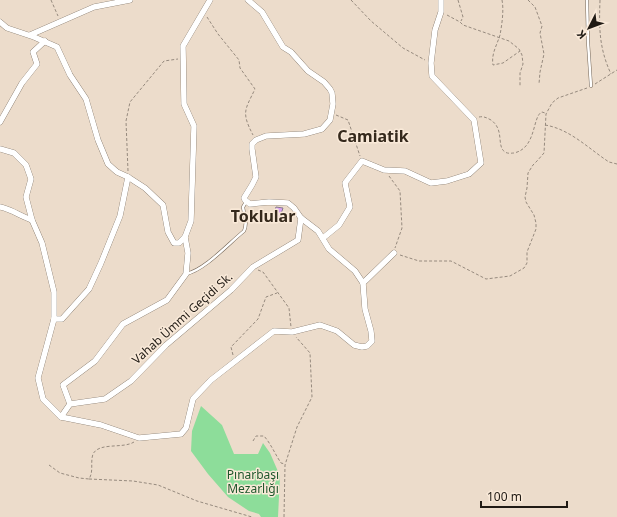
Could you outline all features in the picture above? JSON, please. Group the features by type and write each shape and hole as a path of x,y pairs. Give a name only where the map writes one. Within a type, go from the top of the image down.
{"street":[{"path":"30,35 94,7 130,0"},
{"path":"61,417 70,404 63,385 95,361 123,324 167,300 186,274 188,253 185,238 191,221 194,126 184,104 183,46 210,0"},
{"path":"0,149 14,153 26,165 31,179 26,197 32,220 42,244 50,271 54,292 54,319 38,378 43,399 61,417 101,425 139,438 181,434 186,428 193,399 211,380 274,331 292,332 320,325 337,331 354,345 362,347 368,346 372,341 365,309 363,283 355,271 329,249 318,231 301,218 294,208 288,203 269,202 250,204 246,202 244,198 256,176 252,144 256,140 266,136 299,135 322,129 326,125 332,113 333,98 330,89 324,82 308,71 291,52 283,46 262,12 248,0"},
{"path":"323,238 339,225 350,207 345,183 362,161 384,170 405,171 431,184 469,174 481,163 474,120 432,76 430,63 435,30 441,12 441,0"},
{"path":"0,22 6,28 30,35 58,47 70,75 86,99 98,140 108,164 117,172 145,188 163,205 168,232 174,243 180,242 185,238"},
{"path":"0,122 22,83 37,64 33,52 45,41"},
{"path":"54,319 62,318 89,288 120,216 128,177"},
{"path":"0,207 32,220"},
{"name":"Vahab Ümmi Geçidi Sk.","path":"70,404 104,398 131,381 166,345 231,290 252,267 298,240 301,218"},
{"path":"363,283 394,253"}],"lane":[{"path":"587,0 591,86"},
{"path":"186,274 197,270 207,263 244,231 246,221 243,207 246,202"}],"path":[{"path":"51,0 60,21"},
{"path":"351,0 371,21 403,48 430,63"},
{"path":"458,0 463,17 460,22"},
{"path":"502,0 501,28 492,60 493,65 503,63 520,51"},
{"path":"528,0 535,7 542,26 540,33 544,54 539,84"},
{"path":"600,0 598,20 599,36 606,63 611,74"},
{"path":"203,12 239,60 240,68 254,89 244,111 246,122 256,140"},
{"path":"441,12 463,25 509,41 520,51 523,64 520,73 520,86"},
{"path":"128,177 126,121 130,102 164,61 183,59"},
{"path":"384,170 400,191 402,228 394,253 419,261 451,261 486,278 510,276 524,268 527,263 527,252 536,229 534,215 526,202 525,196 528,173 532,164 537,161 544,152 544,125 549,106 558,98 591,86 617,70"},
{"path":"474,120 482,117 487,118 495,124 499,131 502,148 509,154 519,152 524,148 531,138 538,115 542,112 546,114"},
{"path":"332,113 348,120 362,161"},
{"path":"544,125 557,128 567,133 609,162 617,164"},
{"path":"252,267 263,272 289,308 292,332 310,353 312,397 297,427 286,465 284,517"},
{"path":"235,361 231,347 258,319 266,297 278,293"},
{"path":"253,441 256,436 264,436 274,454 281,463 286,465"},
{"path":"89,479 92,474 92,461 94,453 101,448 130,445 139,438"},
{"path":"49,465 60,473 79,478 133,480 158,485 197,501 252,517"}],"green space":[{"name":"Pınarbaşı Mezarlığı","path":"201,406 222,425 234,454 258,454 263,443 270,453 280,476 278,517 261,517 259,514 249,511 228,497 191,451 192,431"}],"building":[{"path":"276,207 283,208 279,220 272,217"}],"district":[{"name":"Camiatik","path":"373,136"},
{"name":"Toklular","path":"263,216"}]}
